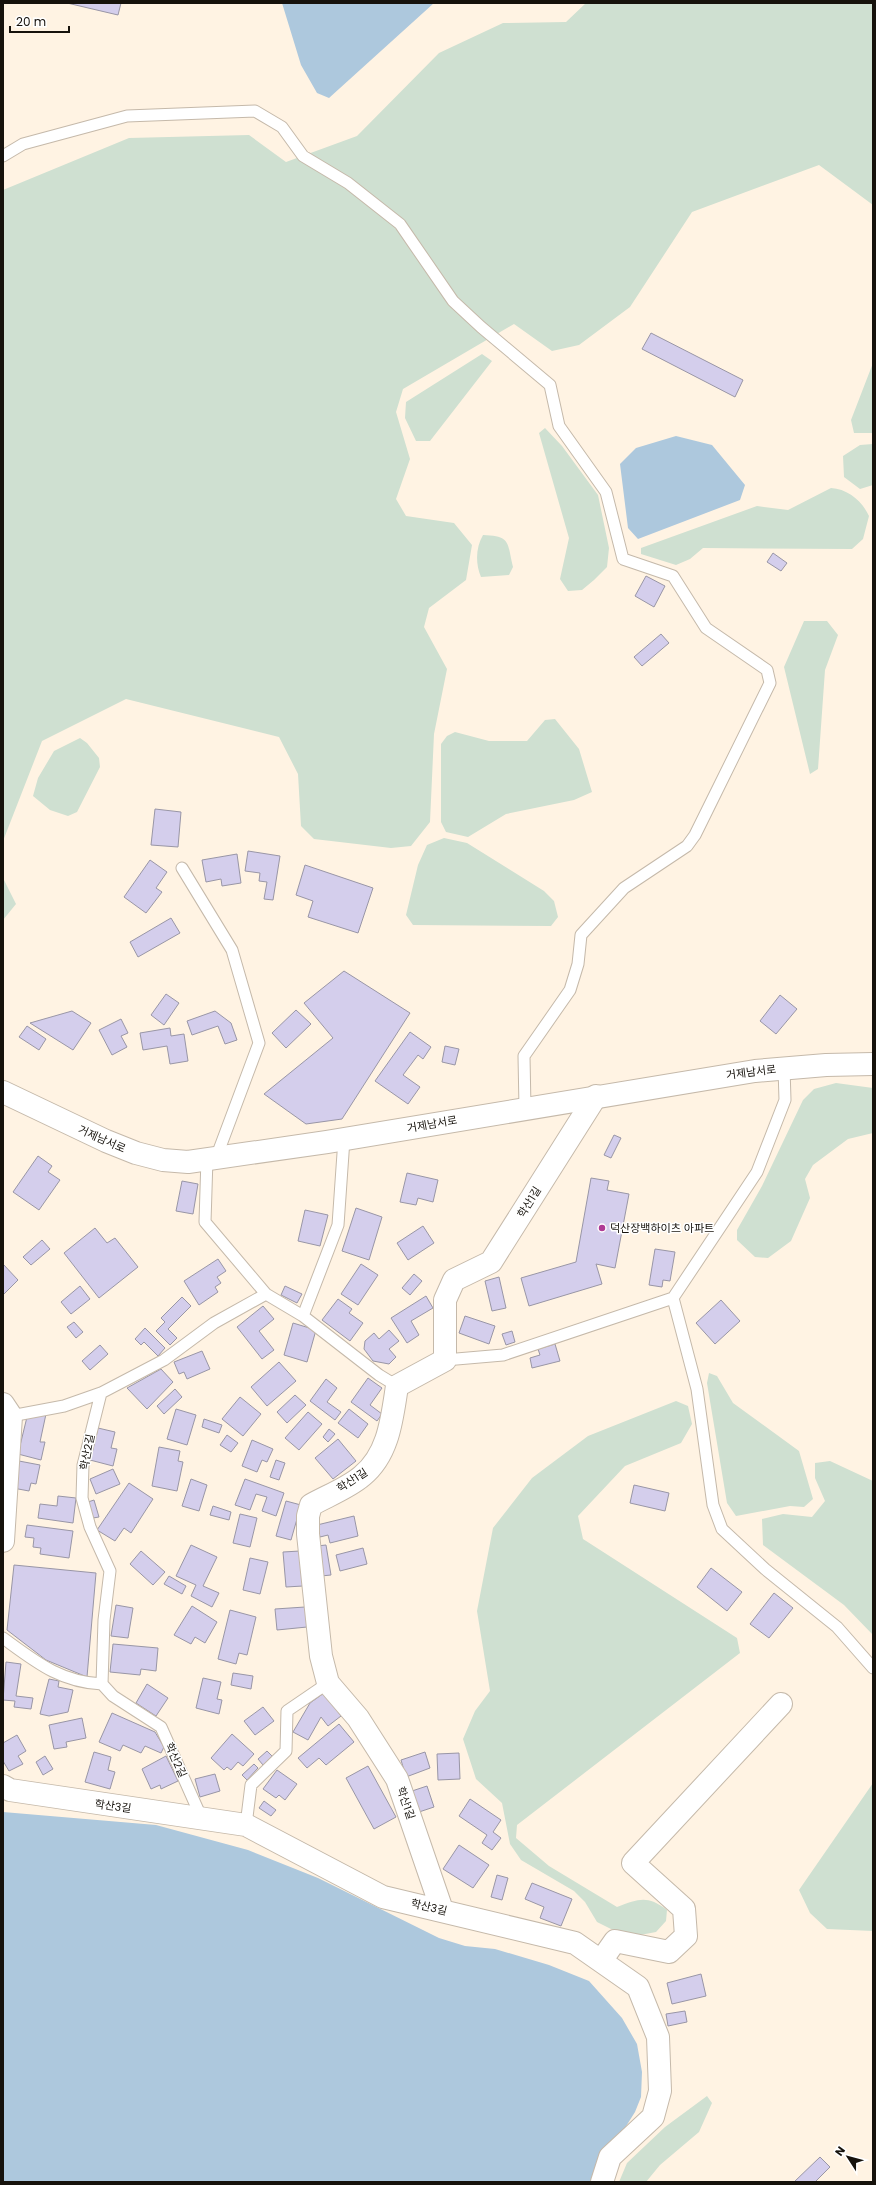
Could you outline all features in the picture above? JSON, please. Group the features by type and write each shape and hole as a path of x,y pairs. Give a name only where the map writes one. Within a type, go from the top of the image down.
{"street":[{"name":"거제남서로","path":"3,1092 106,1141 136,1153 163,1160 188,1162 344,1139 747,1072 784,1068 873,1064"},
{"name":"학산1길","path":"445,1360 445,1300 454,1280 490,1262 596,1096"},
{"path":"397,1386 445,1360"},
{"name":"학산1길","path":"397,1386 390,1433 373,1466 361,1477 310,1505 308,1516 308,1534 321,1656 328,1683 358,1718 398,1779 442,1910"},
{"path":"3,1541 7,1410"},
{"path":"600,1961 615,1941 669,1952 686,1936 684,1909 633,1863 781,1704"},
{"name":"학산3길","path":"3,1786 18,1791 246,1825 383,1896 575,1943 638,1987 658,2037 660,2092 653,2117 610,2157 602,2182"}],"lane":[{"path":"3,156 23,144 127,116 255,111 282,127 303,156 348,183 400,224 453,301 481,327 550,385 559,426 606,492 623,559 673,576 706,628 767,670 770,683 695,835 686,846 624,888 581,935 578,964 570,990 524,1056 524,1108"},
{"path":"182,868 232,950 259,1043 212,1158 205,1222 266,1294 303,1316 379,1375 397,1386"},
{"path":"445,1360 503,1355 673,1298 757,1172 785,1100 784,1068"},
{"path":"303,1316 338,1225 344,1139"},
{"path":"7,1410 64,1406 101,1392 164,1360 214,1323 266,1294"},
{"path":"673,1298 698,1389 713,1505 722,1529 765,1569 837,1627 873,1668"},
{"name":"학산2길","path":"101,1392 83,1464 82,1498 90,1527 110,1571 104,1620 102,1684 113,1696 161,1727 202,1819"},
{"path":"3,1638 50,1672 86,1684 102,1684"},
{"path":"246,1825 251,1785 286,1751 287,1711 328,1683"}],"green space":[{"path":"586,3 873,3 873,205 819,165 692,212 630,307 579,345 552,351 514,324 403,389 396,412 410,459 396,499 406,516 454,523 472,545 466,580 429,608 424,627 447,669 434,734 430,822 411,846 391,848 314,839 301,826 298,774 279,737 126,699 42,741 3,841 3,190 129,138 249,135 286,162 357,136 439,53 503,23 566,22"},
{"path":"482,354 492,361 430,441 416,441 405,418 406,402"},
{"path":"873,363 873,433 854,433 851,420"},
{"path":"545,428 562,446 598,495 609,548 607,567 582,590 568,591 560,579 569,538 539,433"},
{"path":"873,444 873,485 860,489 844,477 843,456 860,445"},
{"path":"831,488 849,493 862,505 869,516 863,539 852,549 703,548 690,559 676,565 641,554 641,548 757,506 788,510"},
{"path":"483,535 499,537 506,542 513,567 509,575 481,577 477,555"},
{"path":"804,621 827,621 838,635 825,670 818,769 810,774 784,667"},
{"path":"555,719 579,749 592,792 574,800 506,814 468,837 446,832 441,822 441,744 447,736 455,732 489,741 527,741 545,720"},
{"path":"80,738 87,743 99,758 100,767 77,812 68,816 50,810 33,796 38,778 54,751"},
{"path":"444,838 467,843 544,891 554,901 558,917 551,926 413,925 406,915 418,865 427,845"},
{"path":"3,878 16,904 3,920"},
{"path":"836,1083 873,1088 873,1133 848,1139 813,1165 805,1179 810,1198 791,1241 768,1258 755,1257 737,1240 737,1230 762,1186 803,1100 814,1089"},
{"path":"709,1373 717,1376 733,1403 799,1451 813,1499 804,1507 790,1506 736,1516 727,1503 707,1383"},
{"path":"676,1401 688,1406 692,1424 681,1443 625,1466 578,1516 583,1539 737,1638 740,1653 517,1825 516,1838 549,1866 617,1907 637,1900 648,1900 667,1910 666,1921 656,1932 640,1935 611,1929 597,1922 585,1902 574,1891 521,1860 510,1844 502,1803 476,1779 463,1739 475,1711 490,1691 477,1611 493,1528 532,1478 588,1436"},
{"path":"830,1461 873,1481 873,1635 844,1605 763,1545 762,1519 783,1514 812,1517 825,1501 815,1478 815,1463"},
{"path":"873,1783 873,1931 827,1929 810,1913 799,1890"},
{"path":"707,2096 712,2103 699,2132 660,2165 646,2182 619,2182 627,2163 665,2127"}],"water":[{"path":"282,3 434,3 329,98 317,93 301,65"},
{"path":"676,436 712,445 745,485 740,500 638,539 628,528 620,464 636,448"},
{"path":"3,1812 156,1825 248,1850 318,1878 439,1938 465,1946 495,1949 549,1965 589,1981 622,2018 637,2044 642,2072 641,2097 635,2112 591,2182 3,2182"}],"building":[{"path":"67,3 121,3 118,15"},
{"path":"651,333 743,380 735,397 642,349"},
{"path":"773,553 787,563 781,571 767,562"},
{"path":"646,576 665,586 654,607 635,596"},
{"path":"661,634 669,643 642,666 634,657"},
{"path":"155,809 181,812 178,847 151,845"},
{"path":"248,851 280,856 273,900 264,899 267,882 259,881 260,873 245,871"},
{"path":"237,854 241,883 222,886 221,879 206,882 202,860"},
{"path":"150,860 167,872 156,888 162,892 146,913 124,897"},
{"path":"305,865 373,888 358,933 308,917 313,901 296,895"},
{"path":"171,918 180,933 138,957 130,942"},
{"path":"344,971 410,1013 342,1119 306,1124 264,1094 333,1038 304,1003"},
{"path":"166,994 179,1003 164,1025 151,1015"},
{"path":"780,995 797,1009 776,1034 760,1021"},
{"path":"296,1010 311,1024 286,1048 272,1033"},
{"path":"72,1011 91,1023 73,1050 30,1023"},
{"path":"215,1011 231,1023 237,1040 225,1044 218,1026 192,1035 187,1021"},
{"path":"121,1019 128,1033 121,1036 127,1047 112,1055 99,1030"},
{"path":"27,1026 46,1039 39,1050 19,1037"},
{"path":"170,1028 171,1036 184,1034 188,1061 170,1064 167,1046 143,1050 140,1033"},
{"path":"410,1032 431,1047 423,1059 418,1055 403,1075 420,1087 408,1104 375,1081"},
{"path":"445,1046 459,1049 455,1065 442,1062"},
{"path":"614,1135 621,1138 611,1158 604,1155"},
{"path":"38,1156 52,1166 48,1172 60,1180 39,1210 13,1192"},
{"path":"407,1173 438,1180 433,1202 418,1198 416,1205 400,1202"},
{"name":"덕산장백하이츠 아파트","path":"591,1178 609,1181 607,1190 629,1194 615,1268 596,1264 602,1284 529,1306 521,1278 576,1262"},
{"path":"182,1181 198,1184 193,1214 176,1211"},
{"path":"356,1208 382,1217 369,1260 342,1251"},
{"path":"305,1210 328,1215 320,1246 298,1241"},
{"path":"423,1226 434,1243 408,1260 397,1243"},
{"path":"95,1228 107,1243 115,1238 138,1267 99,1298 64,1253"},
{"path":"42,1240 50,1249 31,1265 23,1257"},
{"path":"655,1249 675,1252 670,1281 663,1280 662,1287 649,1285"},
{"path":"218,1259 226,1271 217,1277 221,1283 215,1287 218,1292 199,1305 184,1281"},
{"path":"3,1264 18,1280 3,1295"},
{"path":"361,1264 378,1275 358,1305 341,1294"},
{"path":"414,1274 422,1281 410,1295 402,1288"},
{"path":"499,1277 506,1308 492,1311 485,1281"},
{"path":"80,1286 90,1299 71,1314 61,1302"},
{"path":"285,1286 302,1294 297,1303 281,1295"},
{"path":"426,1296 433,1308 411,1321 419,1335 407,1343 391,1318"},
{"path":"182,1297 191,1306 168,1329 177,1338 170,1345 156,1331 165,1322 161,1318"},
{"path":"338,1299 352,1309 349,1313 363,1323 350,1341 322,1320"},
{"path":"721,1300 740,1321 715,1344 696,1323"},
{"path":"263,1306 274,1319 259,1331 274,1350 262,1359 237,1327"},
{"path":"465,1316 495,1326 489,1344 459,1333"},
{"path":"74,1322 83,1332 76,1338 67,1327"},
{"path":"293,1323 316,1330 307,1362 284,1355"},
{"path":"145,1328 165,1348 158,1356 144,1342 141,1345 135,1339"},
{"path":"389,1330 399,1341 389,1349 396,1357 389,1364 373,1361 364,1349 365,1341 374,1333 379,1339"},
{"path":"512,1331 515,1342 506,1345 502,1334"},
{"path":"555,1344 560,1361 532,1368 530,1358 540,1355 538,1349"},
{"path":"100,1345 108,1354 90,1370 82,1361"},
{"path":"202,1351 210,1369 187,1379 184,1372 179,1374 174,1362"},
{"path":"279,1362 296,1381 267,1406 251,1387"},
{"path":"161,1369 173,1382 147,1409 127,1388"},
{"path":"368,1378 382,1388 370,1405 382,1414 377,1421 351,1402"},
{"path":"326,1379 337,1388 327,1402 341,1412 335,1420 310,1401"},
{"path":"175,1389 182,1397 164,1414 157,1406"},
{"path":"295,1395 306,1405 287,1423 277,1412"},
{"path":"240,1397 261,1414 243,1436 222,1419"},
{"path":"176,1409 196,1415 187,1445 167,1439"},
{"path":"349,1409 368,1424 358,1438 338,1423"},
{"path":"308,1412 322,1424 299,1450 285,1438"},
{"path":"46,1414 40,1442 45,1442 41,1460 18,1454 27,1417"},
{"path":"204,1419 222,1425 219,1433 202,1427"},
{"path":"98,1428 115,1432 111,1448 117,1449 113,1466 90,1460"},
{"path":"329,1429 335,1434 328,1442 323,1437"},
{"path":"227,1435 238,1443 231,1452 220,1445"},
{"path":"338,1439 356,1461 333,1479 315,1458"},
{"path":"252,1440 273,1449 267,1462 262,1460 257,1472 242,1466"},
{"path":"159,1447 180,1451 178,1461 183,1462 177,1491 152,1486"},
{"path":"276,1460 285,1463 279,1480 270,1477"},
{"path":"19,1461 40,1465 36,1484 31,1483 29,1491 13,1488"},
{"path":"113,1469 120,1484 96,1494 90,1479"},
{"path":"191,1479 207,1485 199,1511 182,1506"},
{"path":"245,1479 284,1493 276,1516 262,1511 267,1497 256,1494 250,1510 235,1505"},
{"path":"129,1483 153,1499 131,1533 124,1528 115,1541 97,1530"},
{"path":"634,1485 669,1493 665,1511 630,1503"},
{"path":"58,1496 76,1498 73,1523 38,1518 40,1504 57,1506"},
{"path":"94,1500 99,1517 93,1518 88,1502"},
{"path":"286,1501 301,1505 291,1540 276,1536"},
{"path":"213,1506 231,1512 229,1520 210,1515"},
{"path":"240,1514 257,1518 250,1547 233,1543"},
{"path":"354,1516 358,1536 330,1543 328,1535 320,1537 317,1525"},
{"path":"27,1525 73,1531 69,1558 40,1554 41,1548 33,1547 34,1538 25,1537"},
{"path":"191,1545 217,1557 203,1586 219,1593 212,1607 191,1596 196,1585 176,1576"},
{"path":"326,1545 331,1575 321,1576 317,1546"},
{"path":"363,1548 367,1564 340,1571 336,1555"},
{"path":"141,1551 165,1572 153,1585 130,1564"},
{"path":"300,1551 303,1586 286,1587 283,1552"},
{"path":"250,1558 268,1562 260,1594 243,1590"},
{"path":"14,1565 96,1573 87,1677 46,1660 7,1630"},
{"path":"711,1568 742,1592 727,1611 697,1587"},
{"path":"169,1576 186,1586 182,1594 164,1584"},
{"path":"774,1593 793,1608 769,1638 750,1624"},
{"path":"116,1605 133,1608 128,1638 111,1636"},
{"path":"192,1606 217,1622 205,1643 195,1637 191,1644 174,1635"},
{"path":"305,1607 307,1627 277,1630 275,1609"},
{"path":"230,1610 256,1617 247,1655 239,1653 236,1664 218,1659"},
{"path":"113,1644 158,1648 156,1671 141,1669 140,1675 110,1672"},
{"path":"6,1662 21,1664 16,1696 33,1698 31,1709 14,1707 15,1701 3,1700"},
{"path":"233,1673 253,1676 251,1689 231,1685"},
{"path":"203,1678 221,1682 217,1699 222,1700 219,1714 196,1708"},
{"path":"49,1679 59,1681 58,1687 73,1690 68,1712 49,1716 40,1714"},
{"path":"147,1684 168,1698 156,1716 136,1703"},
{"path":"324,1693 341,1716 328,1726 321,1717 308,1740 293,1732 310,1703"},
{"path":"263,1707 274,1721 255,1735 244,1721"},
{"path":"112,1713 155,1732 164,1747 161,1753 145,1746 141,1753 123,1745 120,1751 99,1742"},
{"path":"82,1718 86,1738 66,1742 67,1747 54,1749 49,1725"},
{"path":"339,1724 354,1742 326,1765 319,1758 307,1768 298,1758"},
{"path":"232,1734 254,1754 243,1766 238,1762 231,1770 227,1767 224,1770 211,1758"},
{"path":"17,1735 26,1751 18,1756 23,1764 9,1771 3,1761 3,1743"},
{"path":"267,1751 272,1756 263,1765 258,1759"},
{"path":"94,1752 111,1757 108,1770 115,1772 110,1789 85,1782"},
{"path":"425,1752 430,1768 406,1777 401,1760"},
{"path":"459,1753 460,1779 438,1780 437,1754"},
{"path":"45,1756 53,1769 43,1775 36,1762"},
{"path":"166,1756 178,1781 161,1789 160,1785 151,1789 142,1769"},
{"path":"254,1764 258,1768 247,1780 242,1775"},
{"path":"368,1766 396,1817 374,1829 346,1778"},
{"path":"277,1770 297,1784 285,1800 279,1795 276,1798 263,1789"},
{"path":"215,1774 220,1791 200,1797 195,1779"},
{"path":"427,1786 434,1807 419,1812 412,1791"},
{"path":"470,1799 501,1820 493,1832 501,1838 492,1850 482,1843 487,1835 459,1816"},
{"path":"264,1801 276,1810 271,1816 259,1808"},
{"path":"459,1845 489,1865 473,1888 443,1869"},
{"path":"497,1875 508,1878 502,1900 491,1897"},
{"path":"532,1883 572,1899 561,1926 540,1918 544,1907 525,1899"},
{"path":"701,1974 706,1996 672,2004 667,1983"},
{"path":"685,2011 687,2022 668,2026 666,2014"},
{"path":"820,2157 830,2167 815,2182 794,2182"}],"place":[{"name":"덕산장백하이츠 아파트","path":"602,1228"}]}
